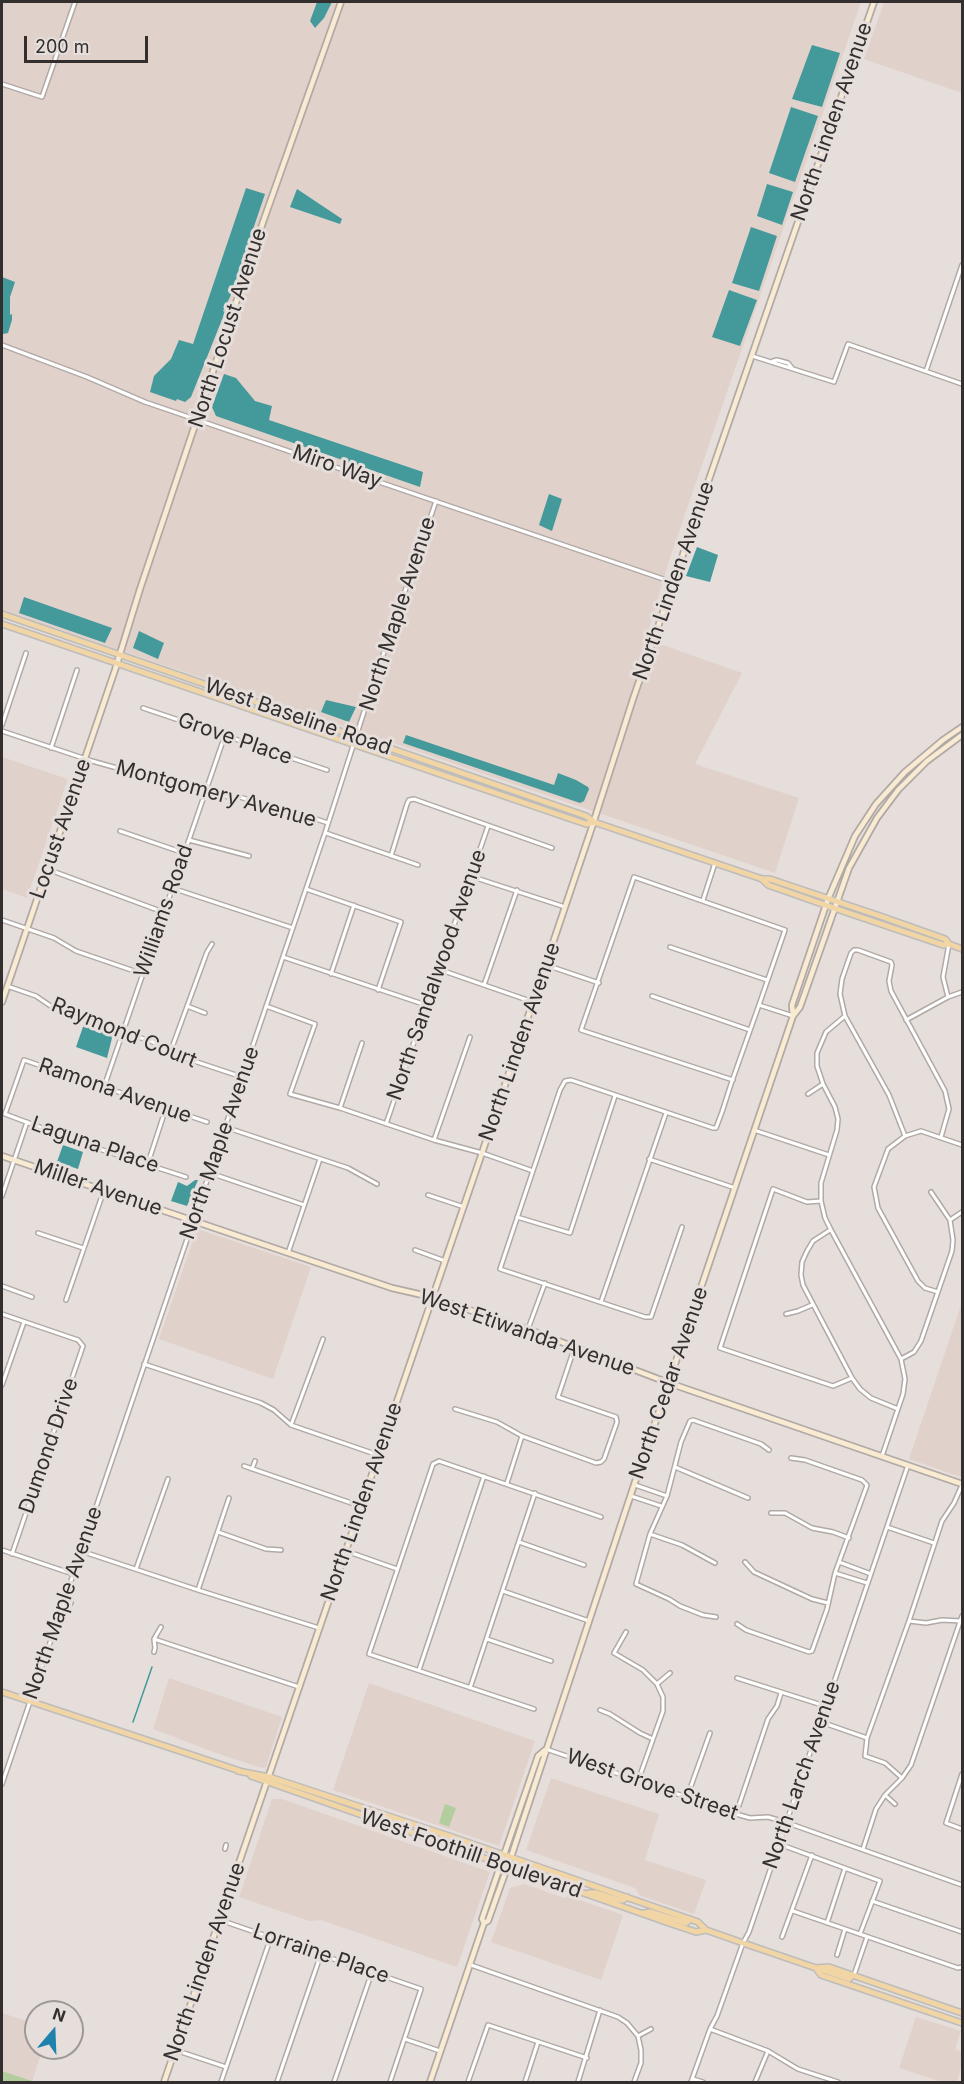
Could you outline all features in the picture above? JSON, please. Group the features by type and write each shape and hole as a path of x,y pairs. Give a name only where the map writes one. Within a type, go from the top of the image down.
{"main road":[{"name":"West Baseline Road","path":"2,614 586,816 594,822 762,879 770,879 826,902 945,939 949,944 963,949"},
{"name":"West Baseline Road","path":"2,624 586,824 594,822"},
{"name":"West Foothill Boulevard","path":"2,1692 627,1897 698,1922 706,1930 816,1968 830,1967 963,2013"},
{"name":"West Foothill Boulevard","path":"268,1780 584,1894 696,1932 706,1930"},
{"path":"584,1894 596,1893 618,1900 627,1897"},
{"path":"642,1913 650,1912 686,1923 690,1919"},
{"name":"West Foothill Boulevard","path":"816,1968 821,1975 963,2023"}],"street":[{"path":"2,84 42,98 75,2"},
{"name":"North Locust Avenue","path":"120,655 145,572 263,222 341,2"},
{"name":"North Linden Avenue","path":"164,2082 482,1154 594,822 610,767 874,2"},
{"path":"926,371 963,265"},
{"path":"752,356 834,382 848,344 963,384"},
{"name":"Miro Way","path":"2,345 92,378 145,402 674,583"},
{"name":"North Maple Avenue","path":"2,1784 326,833 436,501"},
{"path":"2,725 26,653"},
{"name":"Locust Avenue","path":"2,1002 120,655"},
{"path":"51,748 77,670"},
{"name":"Grove Place","path":"143,708 327,770"},
{"name":"North Cedar Avenue","path":"793,1016 792,1005 826,902 855,836 876,804 924,755 963,728"},
{"name":"Montgomery Avenue","path":"2,731 51,748 217,796 240,797 328,823"},
{"name":"Williams Road","path":"104,1087 225,735"},
{"name":"North Cedar Avenue","path":"507,1857 532,1794 793,1016 800,1007 835,905 860,846 887,804 927,760 963,735"},
{"path":"391,856 407,804 411,800 552,848"},
{"name":"North Sandalwood Avenue","path":"386,1124 488,826"},
{"path":"120,831 184,853"},
{"path":"326,833 418,865"},
{"path":"189,840 249,856"},
{"path":"703,900 715,863"},
{"path":"47,869 164,912"},
{"path":"470,876 565,907"},
{"path":"682,1227 651,1317 645,1317 500,1269 565,1081 571,1080 716,1128 733,1080 750,1030 759,1005 767,980 785,930 634,878 581,1030 733,1080"},
{"path":"172,888 293,928"},
{"path":"306,889 401,922 378,990"},
{"path":"484,985 517,890"},
{"path":"331,975 354,905"},
{"path":"2,920 54,938 73,950 143,974"},
{"path":"948,997 943,977 949,944"},
{"path":"170,1053 207,952 212,945"},
{"path":"670,946 767,980"},
{"path":"905,1136 889,1095 845,1016 840,994 841,986 851,953 854,950 891,962 889,981 891,991 945,1090 949,1109 941,1137"},
{"path":"283,957 426,1005"},
{"path":"546,964 599,983"},
{"path":"438,969 533,1002"},
{"name":"Raymond Court","path":"7,986 36,996 55,1009 153,1042 170,1053 242,1077"},
{"path":"906,1020 948,997 963,992"},
{"path":"652,996 750,1030"},
{"path":"759,1005 793,1016"},
{"path":"187,1006 205,1013"},
{"path":"266,1006 315,1024 290,1094 340,1108 532,1171"},
{"path":"845,1016 833,1024 821,1041 817,1053 817,1066 823,1084 836,1107 838,1119 821,1183 821,1201 831,1230 902,1359 905,1379 903,1394 882,1456"},
{"path":"434,1140 470,1037"},
{"path":"340,1108 362,1043"},
{"name":"Ramona Avenue","path":"5,1114 24,1060 207,1122"},
{"path":"808,1094 823,1084"},
{"path":"517,1217 570,1233 615,1096"},
{"path":"148,1163 166,1108"},
{"path":"600,1302 666,1113"},
{"name":"Laguna Place","path":"5,1114 186,1177"},
{"path":"2,1196 27,1122"},
{"path":"225,1127 348,1168 377,1184"},
{"path":"754,1130 829,1155"},
{"path":"938,1293 925,1288 918,1281 878,1208 874,1187 888,1149 905,1136 921,1131 963,1145"},
{"name":"Miller Avenue","path":"2,1156 194,1221"},
{"path":"288,1253 320,1159"},
{"path":"650,1159 735,1188"},
{"path":"210,1173 304,1205"},
{"path":"821,1201 807,1202 772,1189 720,1348 833,1386 852,1378"},
{"path":"66,1300 104,1190"},
{"path":"902,1359 914,1352 921,1341 952,1251 950,1220 931,1192"},
{"path":"428,1195 464,1207"},
{"path":"950,1220 963,1212"},
{"name":"West Etiwanda Avenue","path":"194,1221 392,1288 432,1298 575,1346 669,1383 962,1483"},
{"path":"831,1230 813,1241 802,1262 803,1285 860,1389 871,1398 898,1409"},
{"path":"38,1233 83,1248"},
{"path":"416,1250 445,1261"},
{"path":"528,1330 545,1283"},
{"path":"2,1286 32,1297"},
{"path":"786,1314 812,1305"},
{"path":"2,1314 24,1322 2,1385"},
{"name":"Dumond Drive","path":"12,1554 83,1349 78,1340 24,1322"},
{"path":"291,1425 323,1339"},
{"path":"455,1409 497,1422 522,1436 596,1463 601,1462 617,1422 616,1417 558,1397 575,1346"},
{"path":"144,1364 261,1403 274,1410 291,1425 378,1455"},
{"path":"716,1617 703,1615 680,1606 636,1584 650,1534 667,1496 681,1443 690,1421 693,1420 761,1444 769,1450"},
{"path":"507,1484 522,1436"},
{"path":"737,1624 746,1630 812,1651 828,1603 838,1562 867,1488 865,1483 805,1460 791,1458"},
{"path":"252,1469 255,1461"},
{"path":"534,1709 369,1654 397,1569 435,1461 601,1517"},
{"name":"North Larch Avenue","path":"692,2081 749,1932 908,1465"},
{"path":"244,1466 360,1506"},
{"path":"675,1467 748,1498"},
{"path":"419,1670 484,1476"},
{"path":"136,1569 168,1479"},
{"path":"902,1778 885,1763 864,1756 867,1738 942,1521 954,1503 962,1483"},
{"path":"634,1485 667,1496"},
{"path":"470,1688 535,1493"},
{"path":"631,1496 661,1506"},
{"path":"198,1590 229,1498"},
{"path":"771,1513 785,1513 812,1528 849,1538"},
{"path":"886,1527 934,1543"},
{"path":"218,1532 266,1548 281,1550"},
{"path":"650,1534 682,1545 715,1563"},
{"path":"519,1542 584,1565"},
{"path":"2,1550 73,1574"},
{"path":"81,1551 319,1628"},
{"path":"346,1551 397,1569"},
{"path":"745,1562 754,1572 812,1599 828,1603"},
{"path":"838,1562 871,1574"},
{"path":"835,1573 867,1583"},
{"path":"70,1582 77,1584"},
{"path":"503,1591 589,1621"},
{"path":"64,1600 71,1603"},
{"path":"862,1850 876,1809 911,1765 963,1616"},
{"path":"909,1621 926,1623 942,1620 961,1621"},
{"path":"154,1652 154,1639 160,1627"},
{"path":"626,1632 614,1653 643,1670 657,1684 663,1697 663,1712 638,1780"},
{"path":"154,1639 299,1687"},
{"path":"487,1639 551,1661"},
{"path":"657,1684 670,1673"},
{"path":"737,1678 825,1706"},
{"path":"736,1814 768,1719 777,1706 781,1693"},
{"path":"600,1710 640,1734 653,1738"},
{"path":"820,1722 867,1738"},
{"path":"687,1797 710,1733"},
{"name":"North Cedar Avenue","path":"430,2082 484,1923 488,1921 538,1756 546,1749"},
{"name":"West Grove Street","path":"546,1749 736,1814 750,1818 768,1817 786,1822 963,1886"},
{"path":"532,1794 529,1792 535,1775 534,1769"},
{"path":"963,1774 946,1823 963,1828"},
{"path":"885,1795 895,1804"},
{"path":"779,1844 879,1881 860,1934"},
{"path":"782,1937 812,1856"},
{"path":"827,1923 845,1868"},
{"path":"872,1901 963,1932"},
{"path":"793,1911 958,1968 963,1967"},
{"name":"Lorraine Place","path":"220,1920 421,1989 405,2040"},
{"path":"837,1956 845,1929"},
{"path":"221,2082 272,1937"},
{"path":"853,1975 867,1937"},
{"path":"277,2082 321,1954"},
{"path":"471,1965 601,2009 618,2017 638,2036 641,2063 634,2082"},
{"path":"334,2082 372,1972"},
{"path":"578,2082 601,2009"},
{"path":"468,2082 488,2025 587,2058"},
{"path":"638,2036 651,2029"},
{"path":"710,2029 768,2051 798,2069 837,2082"},
{"path":"390,2082 405,2040 440,2051"},
{"path":"525,2082 538,2042"},
{"path":"175,2050 226,2067"},
{"path":"755,2082 768,2051"},
{"path":"692,2081 703,2082"}],"shaded area":[{"path":"2,2 861,2 669,561 646,639 742,673 695,764 799,798 775,873 2,610"},
{"path":"884,2 962,2 962,93 864,59"},
{"path":"2,757 68,779 27,898 2,889"},
{"path":"197,1229 311,1267 273,1379 159,1339"},
{"path":"962,1302 962,1473 961,1477 909,1459"},
{"path":"169,1678 282,1717 266,1767 262,1768 216,1753 153,1729"},
{"path":"369,1683 535,1741 499,1846 333,1790"},
{"path":"551,1778 659,1814 645,1860 706,1880 694,1914 639,1895 635,1888 526,1850"},
{"path":"272,1799 282,1799 490,1872 457,1967 321,1920 309,1921 239,1897"},
{"path":"524,1884 623,1915 601,1980 491,1942 510,1888"},
{"path":"2,2013 24,2020 24,2060 39,2060 32,2082 2,2071"},
{"path":"916,2017 961,2031 955,2049 962,2052 962,2065 957,2082 942,2082 899,2068"}],"green space":[{"path":"445,1804 456,1808 449,1827 439,1823"},
{"path":"2,2071 35,2082 2,2082"}],"water":[{"path":"317,2 332,2 324,18 315,28 310,21"},
{"path":"812,45 840,53 822,107 792,99"},
{"path":"791,107 818,116 795,182 769,173"},
{"path":"767,184 793,192 782,225 757,216"},
{"path":"246,188 265,194 230,297 223,311 225,312 191,397 185,402 177,399 176,401 150,392 154,376 171,359 179,340 193,344"},
{"path":"297,189 342,219 340,224 290,207"},
{"path":"751,227 777,236 759,291 732,283"},
{"path":"2,277 15,282 10,297 12,320 8,333 3,334"},
{"path":"729,290 757,300 740,346 712,337"},
{"path":"224,374 236,378 255,401 272,406 269,420 423,472 420,487 216,416 212,407"},
{"path":"549,494 562,499 552,531 539,525"},
{"path":"697,547 718,555 710,582 686,576"},
{"path":"24,597 112,628 105,643 19,613"},
{"path":"139,631 164,643 158,659 133,648"},
{"path":"326,700 356,707 349,722 321,712"},
{"path":"406,735 554,785 558,773 576,780 589,789 584,801 580,803 403,743"},
{"path":"84,1024 113,1034 107,1058 76,1047"},
{"path":"63,1145 83,1152 78,1169 57,1162"},
{"path":"198,1180 187,1206 171,1201 178,1182 187,1186"}],"waterway":[{"path":"133,1722 152,1667"}]}
